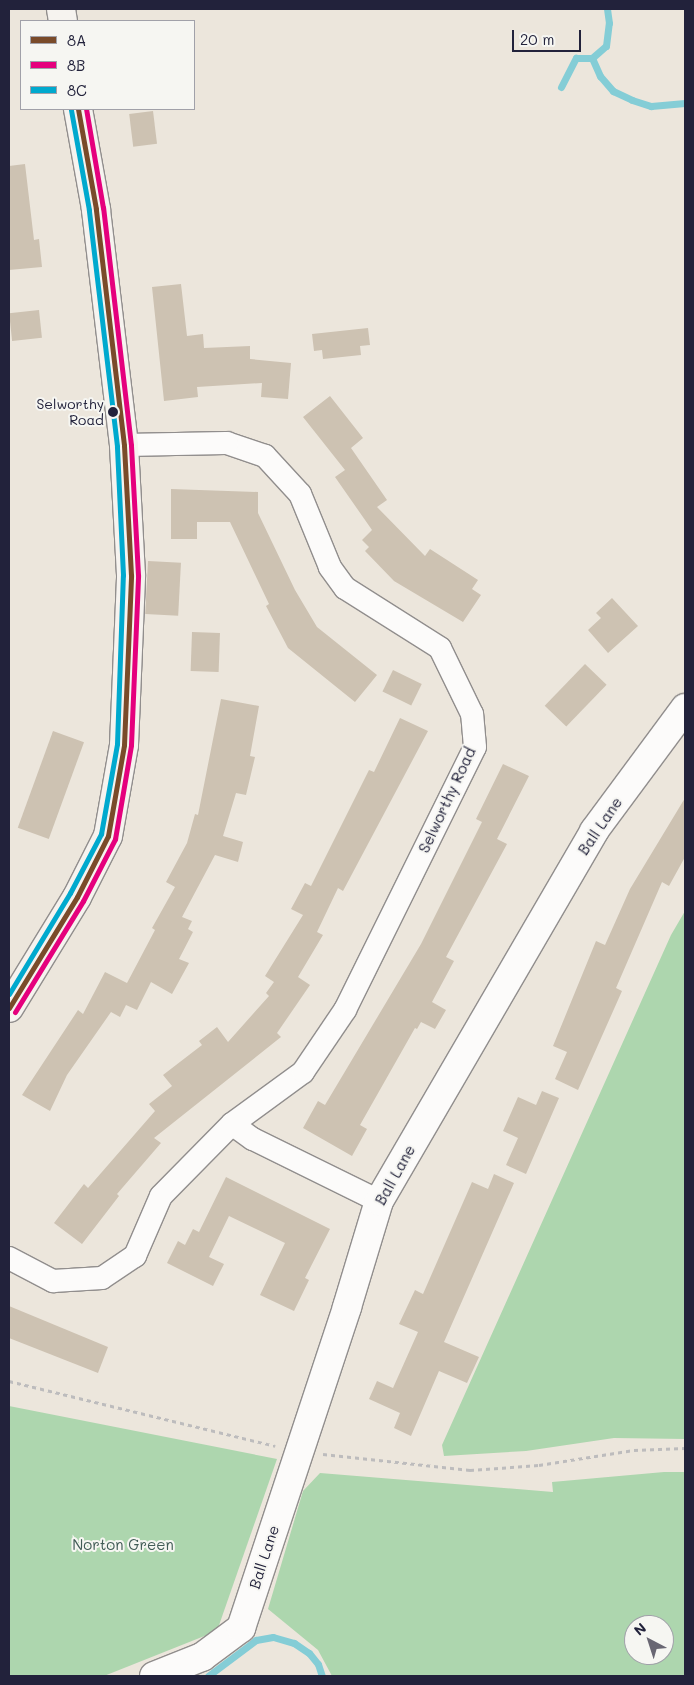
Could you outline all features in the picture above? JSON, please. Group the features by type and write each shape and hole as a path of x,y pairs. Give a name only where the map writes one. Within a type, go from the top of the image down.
{"main road":[{"path":"9,1008 78,897 108,836 117,794 125,725 131,575 124,445 96,209 78,110"}],"street":[{"name":"Selworthy Road","path":"9,1258 53,1281 102,1278 136,1256 160,1196 232,1124 303,1072 345,1010 475,747 472,714 440,648 345,588 330,567 300,494 265,456 227,443 124,445"},
{"name":"Ball Lane","path":"154,1676 202,1656 241,1628 300,1452 379,1201 594,831 685,708"},
{"path":"232,1124 252,1139 379,1201"}],"path":[{"path":"9,1380 300,1452 470,1470 539,1465 634,1450 685,1448"}],"green space":[{"path":"685,911 685,1439 614,1438 526,1451 444,1456 442,1445 671,935"},
{"name":"Norton Green","path":"9,1406 277,1459 217,1631 104,1676 9,1676"},
{"path":"664,1472 685,1472 685,1676 332,1676 318,1650 268,1609 303,1491 320,1473 553,1492 552,1482"}],"building":[{"path":"153,111 157,144 133,147 129,114"},
{"path":"25,164 34,240 39,239 42,267 9,270 9,166"},
{"path":"181,284 187,336 203,334 204,348 250,346 250,359 291,363 288,399 261,397 262,383 197,387 198,397 164,401 152,287"},
{"path":"39,310 42,338 12,341 9,313"},
{"path":"368,328 370,345 360,346 361,355 323,359 322,350 314,351 312,334"},
{"path":"330,396 363,438 351,448 387,500 377,507 425,556 430,549 478,580 472,589 481,595 463,622 394,581 365,551 369,547 362,540 372,530 335,477 345,470 303,417"},
{"path":"171,489 258,492 258,513 295,590 317,627 377,675 355,702 288,648 266,606 269,604 230,522 197,522 197,539 171,539"},
{"path":"148,561 181,563 178,616 145,614"},
{"path":"612,598 638,626 608,653 588,630 601,618 596,613"},
{"path":"192,632 220,633 219,672 191,671"},
{"path":"585,664 607,685 566,727 545,706"},
{"path":"393,670 422,684 411,706 382,692"},
{"path":"221,699 259,706 250,756 255,757 246,795 236,793 223,836 243,842 238,862 215,855 182,917 192,921 188,929 193,932 179,959 189,963 172,994 151,982 137,1010 126,1005 120,1017 111,1012 67,1075 50,1111 22,1095 78,1010 83,1014 105,972 127,983 155,930 152,928 175,887 166,882 187,843 195,814 198,815"},
{"path":"400,718 428,731 343,891 338,888 317,932 323,935 298,977 310,985 277,1033 281,1037 154,1138 161,1143 117,1194 119,1196 82,1244 54,1223 84,1184 88,1188 155,1111 149,1104 172,1086 163,1075 202,1045 199,1041 217,1027 228,1042 269,996 266,993 274,982 265,976 303,915 291,909 305,883 311,886 369,770 374,772"},
{"path":"53,731 84,742 49,839 18,828"},
{"path":"503,764 529,776 497,839 507,844 446,957 454,961 432,1002 446,1010 435,1029 421,1022 417,1029 415,1028 360,1125 367,1129 352,1156 303,1128 318,1101 325,1105 421,944 482,822 476,819"},
{"path":"685,798 685,857 669,886 662,882 616,988 622,991 578,1090 555,1079 567,1052 553,1046 596,941 605,945 630,889"},
{"path":"542,1091 559,1098 526,1174 506,1165 518,1138 503,1131 518,1097 536,1105"},
{"path":"494,1174 514,1183 444,1342 479,1357 467,1383 439,1371 411,1436 394,1428 400,1413 369,1399 377,1381 393,1388 418,1332 399,1324 415,1290 423,1294 472,1182 488,1189"},
{"path":"226,1177 330,1229 305,1278 309,1280 294,1311 260,1295 285,1243 229,1216 209,1257 224,1264 213,1286 167,1263 178,1241 185,1245 193,1229 199,1232"},
{"path":"9,1306 108,1347 98,1373 9,1338"}],"waterway":[{"path":"561,87 576,58 592,58 606,46 609,23 607,9"},
{"path":"592,58 600,76 613,91 651,106 685,103"},
{"path":"208,1676 256,1640 273,1637 294,1643 309,1653 318,1664 322,1676"}],"transit line":[{"name":"8C","path":"9,994 70,893 101,834 117,744 123,575 117,446 89,210 71,110"},
{"name":"8A","path":"9,1008 77,897 108,836 124,745 131,575 124,445 96,209 78,110"},
{"name":"8B","path":"15,1012 83,901 115,839 131,745 138,575 131,445 103,208 86,110"}],"place":[{"name":"Selworthy Road","path":"113,412"}]}
